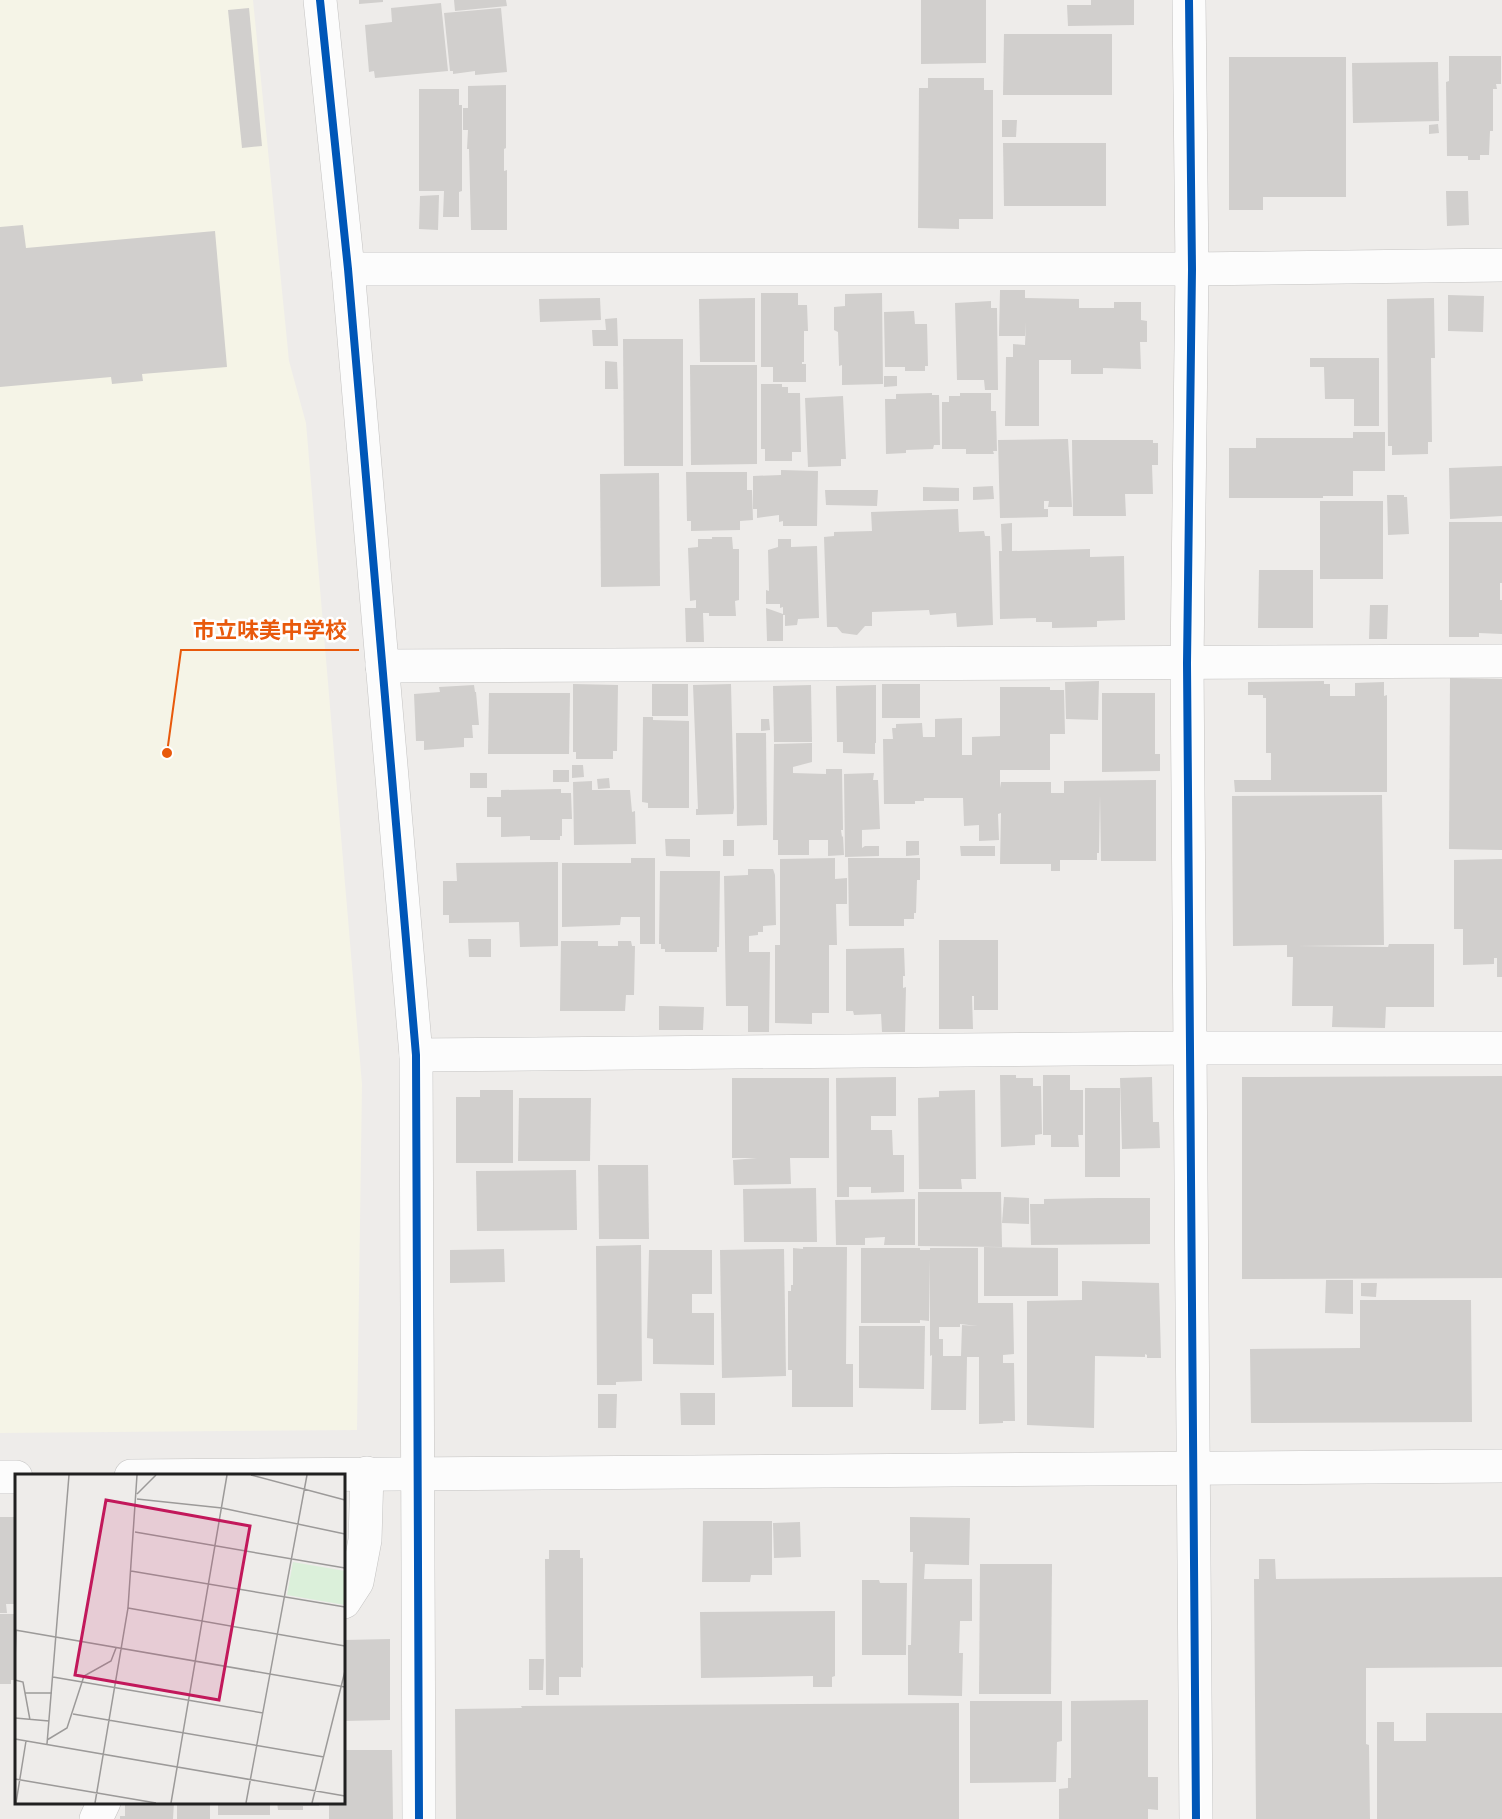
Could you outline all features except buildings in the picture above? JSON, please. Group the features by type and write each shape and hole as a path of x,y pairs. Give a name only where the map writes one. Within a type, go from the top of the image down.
{"street":[{"path":"320,0 348,268 416,1055 419,1819"},
{"path":"1189,0 1192,269 1187,663 1196,1819"},
{"path":"348,268 1192,269 1502,265"},
{"path":"382,666 1502,661"},
{"path":"416,1055 1191,1047 1502,1048"},
{"path":"288,1474 1502,1466"},
{"path":"345,1600 357,1582 365,1540 367,1473"},
{"path":"96,1819 104,1804"}],"shaded area":[{"path":"0,0 253,0 289,361 306,423 362,1084 357,1430 0,1433"}],"cycle path":[{"path":"320,0 348,269 416,1055 419,1819"},
{"path":"1189,0 1192,269 1187,663 1196,1819"}],"place":[{"name":"市立味美中学校","path":"167,753"}]}
